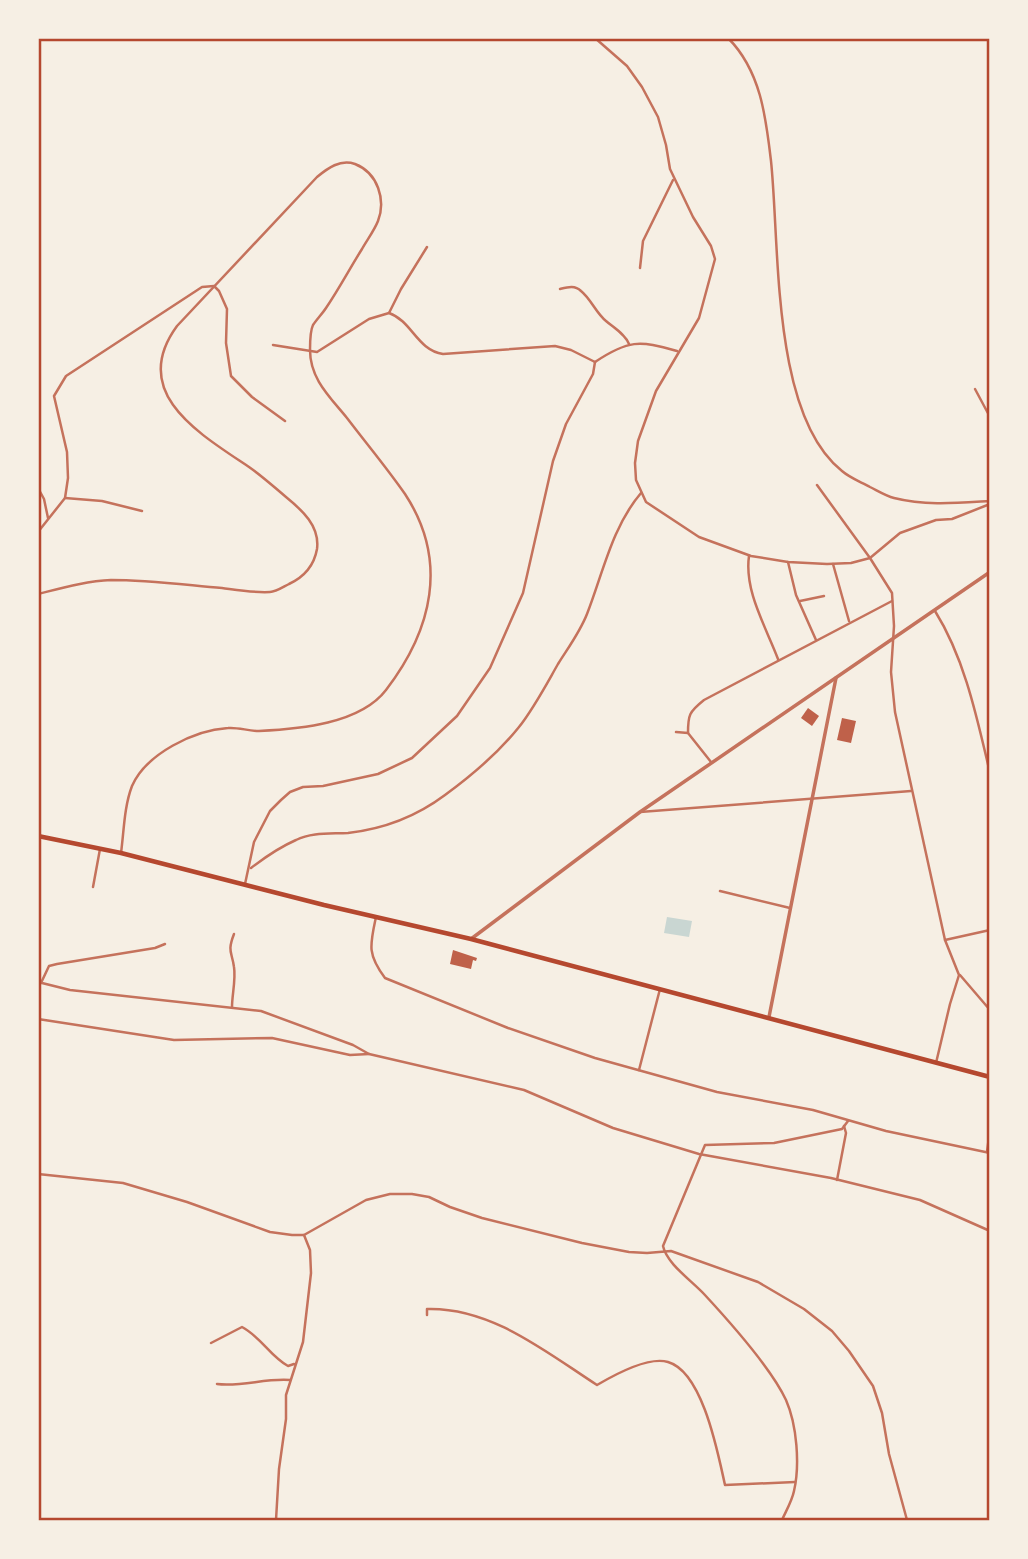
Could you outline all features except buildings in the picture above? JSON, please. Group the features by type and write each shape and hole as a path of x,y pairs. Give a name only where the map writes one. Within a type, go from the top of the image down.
{"main road":[{"path":"38,836 121,853 471,939 989,1077"}],"street":[{"path":"595,38 627,66 642,87 658,117 674,179 711,246 715,259 699,318 677,351 656,391 638,441 635,463 640,494 646,502 699,537 749,556 788,562 833,564 870,558 900,533 936,520 952,519 989,503"},
{"path":"728,38 757,80 769,139 782,313 792,383 819,443 841,470 891,498 926,504 989,503"},
{"path":"38,594 110,580 272,592 306,573 315,559 317,544 315,531 307,516 253,469 203,437 173,406 164,391 161,359 167,340 317,177 329,167 342,163 354,164 365,170 373,177 379,189 382,204 378,222 312,327 310,352 315,378 405,495 422,527 430,563 428,610 415,646 384,692 351,715 332,722 257,731 230,727 209,730 158,753 145,765 130,791 121,853"},
{"path":"640,268 643,241 674,179"},
{"path":"389,313 426,247"},
{"path":"38,532 65,498 68,478 67,452 54,396 66,376 202,287 214,286 227,309 226,343 231,376 252,397 285,421"},
{"path":"560,289 572,286 581,290 607,323 628,340 629,344"},
{"path":"273,345 317,352 369,319 389,313 399,318 433,353 453,354 555,346 571,350 594,362"},
{"path":"594,362 629,344 654,344 677,351"},
{"path":"245,884 254,842 270,811 290,792 303,787 323,786 378,774 412,758 457,716 490,668 523,593 552,461 566,424 593,374 594,362"},
{"path":"975,389 989,417"},
{"path":"817,485 889,587 892,600 892,685 911,791 944,940 959,975 989,1010"},
{"path":"38,488 44,499 48,518"},
{"path":"249,869 296,840 318,834 349,833 385,827 410,816 443,797 502,745 520,726 570,645 586,615 628,508 640,494"},
{"path":"65,498 102,501 142,511"},
{"path":"749,556 748,575 751,589 778,659"},
{"path":"788,562 816,640"},
{"path":"833,564 850,622"},
{"path":"471,939 640,812 989,572"},
{"path":"800,601 824,596"},
{"path":"712,763 688,733 691,710 778,659 892,600"},
{"path":"934,610 950,634 958,654 989,773"},
{"path":"769,1017 836,678"},
{"path":"676,732 688,733"},
{"path":"640,812 911,791"},
{"path":"93,887 100,849"},
{"path":"720,891 790,908"},
{"path":"376,917 369,947 376,966 385,978 508,1028 595,1058 716,1092 813,1110 848,1121 989,1153 989,1129"},
{"path":"944,940 989,930"},
{"path":"232,1007 234,967 230,957 230,944 234,934"},
{"path":"165,944 49,966 40,983 69,990 263,1011 354,1045 369,1054"},
{"path":"936,1063 959,975"},
{"path":"639,1070 660,989"},
{"path":"38,1019 174,1040 272,1038 350,1055 369,1054 524,1090 613,1128 699,1154 837,1180 919,1200 989,1231"},
{"path":"782,1521 794,1491 797,1466 786,1400 763,1365 706,1296 668,1258 664,1251 665,1238 705,1144 774,1143 844,1126 848,1121"},
{"path":"837,1180 846,1133 844,1126"},
{"path":"38,1174 123,1183 187,1202 270,1232 304,1235 366,1200 390,1194 429,1196 450,1207 482,1218 582,1243 629,1252 671,1251 758,1282 804,1309 832,1331 873,1386 882,1413 889,1454 907,1521"},
{"path":"276,1521 286,1395 303,1342 311,1273 310,1250 304,1235"},
{"path":"427,1315 427,1310 443,1309 506,1327 597,1385 622,1371 655,1361 669,1362 683,1372 706,1408 725,1485 795,1482"},
{"path":"211,1343 242,1327 262,1340 281,1362 288,1366 294,1364"},
{"path":"217,1384 290,1380"}],"shaded area":[{"path":"667,917 692,921 689,937 664,933"}]}
